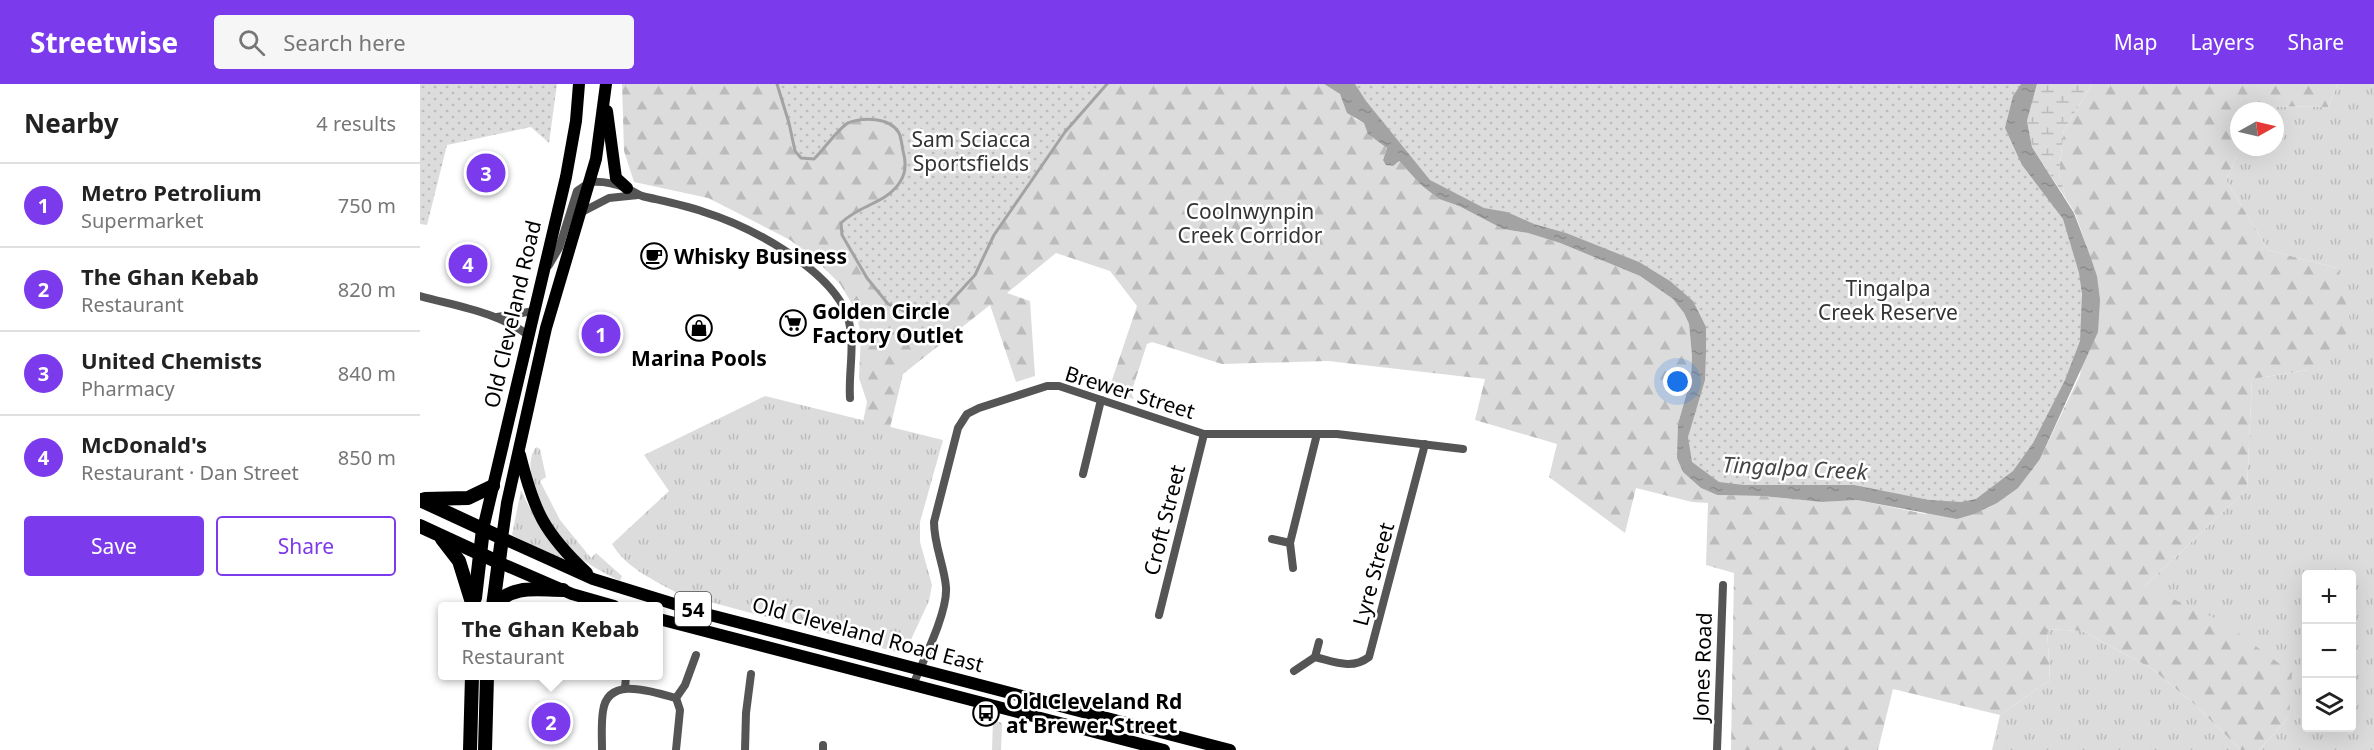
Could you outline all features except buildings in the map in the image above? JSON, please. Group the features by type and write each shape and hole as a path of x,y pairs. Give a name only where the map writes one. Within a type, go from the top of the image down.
{"highway":[{"path":"420,500 468,498 493,486"},
{"path":"420,500 502,538 493,602"},
{"path":"420,526 498,562"},
{"name":"Old Cleveland Road","path":"474,602 483,529"},
{"path":"437,534 459,561 473,602"},
{"path":"498,602 507,594 518,590 563,590"},
{"path":"470,750 472,680"},
{"path":"485,750 487,680"}],"main road":[{"name":"Old Cleveland Road","path":"483,529 573,143 579,84"},
{"name":"Old Cleveland Road","path":"502,538 518,451 558,282 590,182 606,89"},
{"path":"606,89 616,178 627,188"},
{"name":"54","path":"518,451 529,492 545,527 564,551 593,579"},
{"name":"Old Cleveland Road East","path":"502,538 593,579 710,615 1225,749"},
{"path":"498,562 563,590 601,602"},
{"name":"Old Cleveland Road East","path":"663,620 1164,750"}],"street":[{"path":"543,277 559,248 577,191 590,182 627,188 639,195 694,209 736,224 789,254 830,286 844,309 850,327 852,351 849,378 850,398"},
{"path":"582,212 607,198 639,195"},
{"path":"420,297 496,317 529,336"},
{"path":"496,317 534,311"},
{"name":"Brewer Street","path":"913,685 944,608 946,587 934,537 934,522 958,428 967,414 979,408 1047,386 1059,386 1204,434 1337,434 1463,449"},
{"path":"1083,474 1101,400"},
{"name":"Croft Street","path":"1159,615 1204,434"},
{"path":"1293,568 1290,543 1317,434"},
{"name":"Lyre Street","path":"1315,657 1348,666 1362,663 1370,657 1425,444"},
{"path":"1272,539 1290,543"},
{"name":"Jones Road","path":"1717,750 1723,585"},
{"path":"1294,671 1315,657 1319,642"},
{"path":"676,698 685,685 696,655"},
{"path":"745,750 746,712 751,674"},
{"path":"625,688 626,680"},
{"path":"602,750 603,711 607,698 614,692 625,688 676,698"},
{"path":"676,698 680,710 676,750"}],"green space":[{"path":"420,84 557,84 549,143 531,127 447,145 427,225 420,224"},
{"name":"Coolnwynpin Creek Corridor","path":"622,84 777,84 795,151 826,147 845,124 859,119 886,121 899,132 906,161 1032,84 1324,84 1340,94 1355,119 1365,123 1387,148 1383,160 1399,161 1421,185 1439,199 1459,206 1503,229 1528,233 1560,243 1640,276 1673,299 1689,324 1692,356 1691,378 1678,424 1701,488 1717,495 1762,496 1822,502 1857,500 1925,514 2040,459 2080,375 2097,276 2075,213 2066,199 2059,172 2064,130 2092,84 2338,84 2328,107 2284,106 2284,102 2230,102 2230,156 2237,156 2226,180 2268,250 2337,268 2352,328 2308,370 2252,379 2247,489 2145,586 2223,622 2292,673 2289,717 2259,750 2241,750 2193,703 2151,668 2082,631 2047,629 2050,680 2000,715 1893,689 1878,750 1731,750 1734,573 1706,565 1708,503 1692,502 1636,488 1625,533 1549,477 1557,444 1475,420 1485,379 1328,361 1222,364 1152,342 1147,344 1131,393 1134,399 1105,389 1110,386 1137,306 1110,271 1056,253 1007,293 1030,301 1035,376 1016,382 990,305 903,374 890,428 863,422 867,402 859,378 861,334 855,309 840,284 814,258 790,240 708,198 634,182 624,151"},
{"name":"Sam Sciacca Sportsfields","path":"777,84 1107,84 1065,132 994,235 975,275 942,311 913,315 888,304 867,278 842,235 841,223 888,195 900,182 905,163 899,133 883,121 868,119 854,121 841,129 814,159 801,158 795,151"},
{"name":"Tingalpa Creek Reserve","path":"1339,84 2031,84 2020,133 2070,215 2077,243 2086,344 2030,461 1966,508 1714,488 1688,467 1683,438 1699,372 1696,325 1679,297 1644,272 1430,187"},
{"path":"2037,84 2092,84 2064,130 2059,172 2066,199 2032,147 2027,121"},
{"path":"2338,84 2374,84 2374,750 2259,750 2289,717 2145,586 2247,489 2252,379 2308,370 2337,268 2268,250 2226,180 2237,156 2284,156 2284,106 2328,107"},
{"path":"765,396 943,440 920,522 920,542 932,585 929,601 907,648 900,653 677,593 633,567 612,544 669,491 644,455"},
{"path":"536,447 540,449 546,477 540,481 560,520 591,558 596,553 622,576 620,581 590,565 572,551 550,526 531,474 531,457"},
{"path":"521,490 542,529 571,563 571,566 512,535"},
{"path":"2047,629 2082,631 2151,668 2193,703 2241,750 1992,750 2000,715 2050,680"},
{"path":"993,720 1002,723 1001,750 992,750"}],"water":[{"name":"Tingalpa Creek","path":"1324,84 1355,84 1430,180 1484,208 1507,212 1639,262 1670,281 1693,301 1706,327 1705,380 1688,437 1692,462 1719,482 1744,485 1854,485 1929,500 1961,502 1976,499 2013,471 2033,443 2065,380 2080,341 2082,295 2079,273 2063,219 2022,165 2005,128 2013,96 2021,84 2037,84 2027,121 2032,147 2074,213 2097,276 2100,300 2098,332 2040,459 2018,488 1997,503 1974,514 1957,519 1857,500 1822,502 1762,496 1717,495 1701,488 1683,472 1677,458 1678,424 1691,378 1692,356 1689,324 1673,299 1640,276 1560,243 1528,233 1503,229 1459,206 1439,199 1421,185 1399,161 1393,166 1386,165 1383,160 1387,148 1368,134 1364,123 1347,113 1340,94"}],"waterway":[{"path":"777,84 795,151 801,158 814,159 841,129 854,121 868,119 883,121 899,133 905,163 900,182 888,195 841,223 842,235 867,278 888,304 913,315 942,311 975,275 994,235 1065,132 1107,84"}],"place":[{"name":"United Chemists","path":"486,173"},
{"name":"Whisky Business","path":"654,256"},
{"name":"McDonald's","path":"468,264"},
{"name":"Golden Circle Factory Outlet","path":"793,323"},
{"name":"Marina Pools","path":"699,328"},
{"name":"Metro Petrolium","path":"601,334"},
{"name":"Old Cleveland Rd at Brewer Street","path":"986,713"},
{"name":"The Ghan Kebab","path":"551,722"}]}
